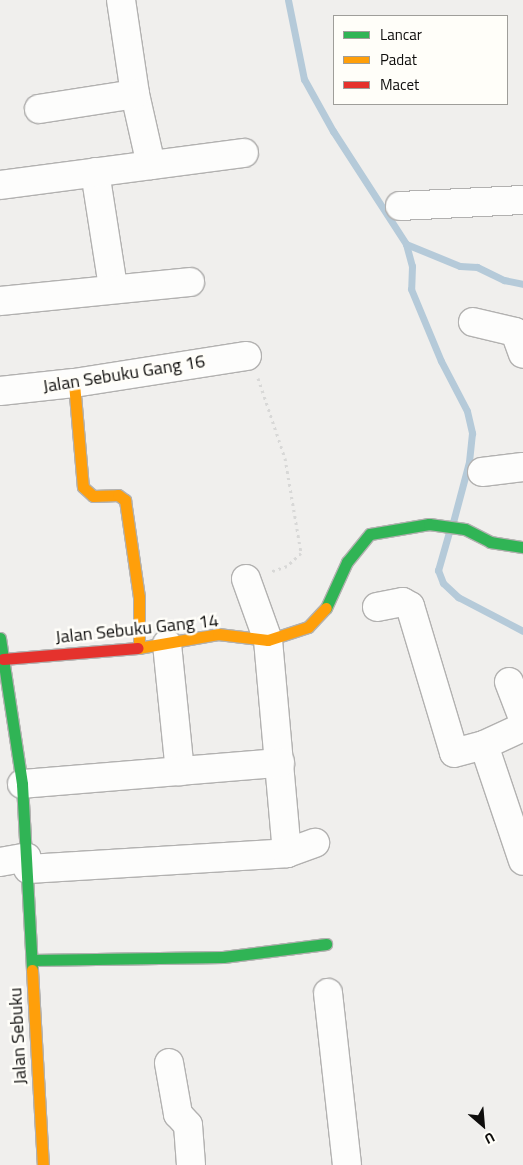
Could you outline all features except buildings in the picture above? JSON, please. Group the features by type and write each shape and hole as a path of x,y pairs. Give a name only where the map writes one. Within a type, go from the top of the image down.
{"street":[{"path":"121,0 135,94 151,165"},
{"path":"39,109 135,94"},
{"path":"0,185 244,153"},
{"path":"95,172 113,287"},
{"path":"400,206 523,200"},
{"path":"0,301 113,287 190,282"},
{"path":"473,322 515,332 523,354"},
{"name":"Jalan Sebuku Gang 16","path":"0,392 74,383 247,356"},
{"path":"74,383 83,487 93,496 118,496 125,500 140,597 139,648"},
{"path":"482,472 523,467"},
{"name":"Jalan Sebuku Gang 14","path":"3,659 139,648 218,634 268,640 308,627 317,619 347,562 366,536 430,524 464,529 490,542 523,547"},
{"path":"246,579 268,640 287,852"},
{"path":"377,607 404,602 410,606 451,750 457,754 484,745 523,728"},
{"name":"Jalan Sebuku","path":"0,638 22,784 28,863 38,1164"},
{"path":"167,644 180,772"},
{"path":"509,682 523,719"},
{"path":"484,745 523,861"},
{"path":"22,784 280,763"},
{"path":"0,862 28,863 287,852 315,843"},
{"path":"32,960 223,957 326,944"},
{"path":"328,994 347,1165"},
{"path":"169,1063 178,1114 188,1125 191,1165"}],"path":[{"path":"246,579 287,566 301,553 286,458 252,359 247,356"}],"waterway":[{"path":"288,0 304,79 333,131 406,244 412,266 411,289 441,361 467,411 472,433 469,462 453,522"},
{"path":"406,244 460,266 477,267 504,280 523,284"},
{"path":"449,532 438,570 443,583 458,597 523,631"}],"traffic: fast":[{"path":"326,608 347,562 370,534 429,524 465,529 490,542 523,547"},
{"path":"0,638 22,784 32,970"},
{"path":"32,960 223,957 326,944"}],"traffic: slow":[{"path":"74,383 83,487 93,496 118,495 125,500 139,597 139,648"},
{"path":"138,648 218,634 268,640 308,627 326,608"},
{"path":"32,970 43,1165"}],"traffic: jam":[{"path":"3,659 138,648"}]}
